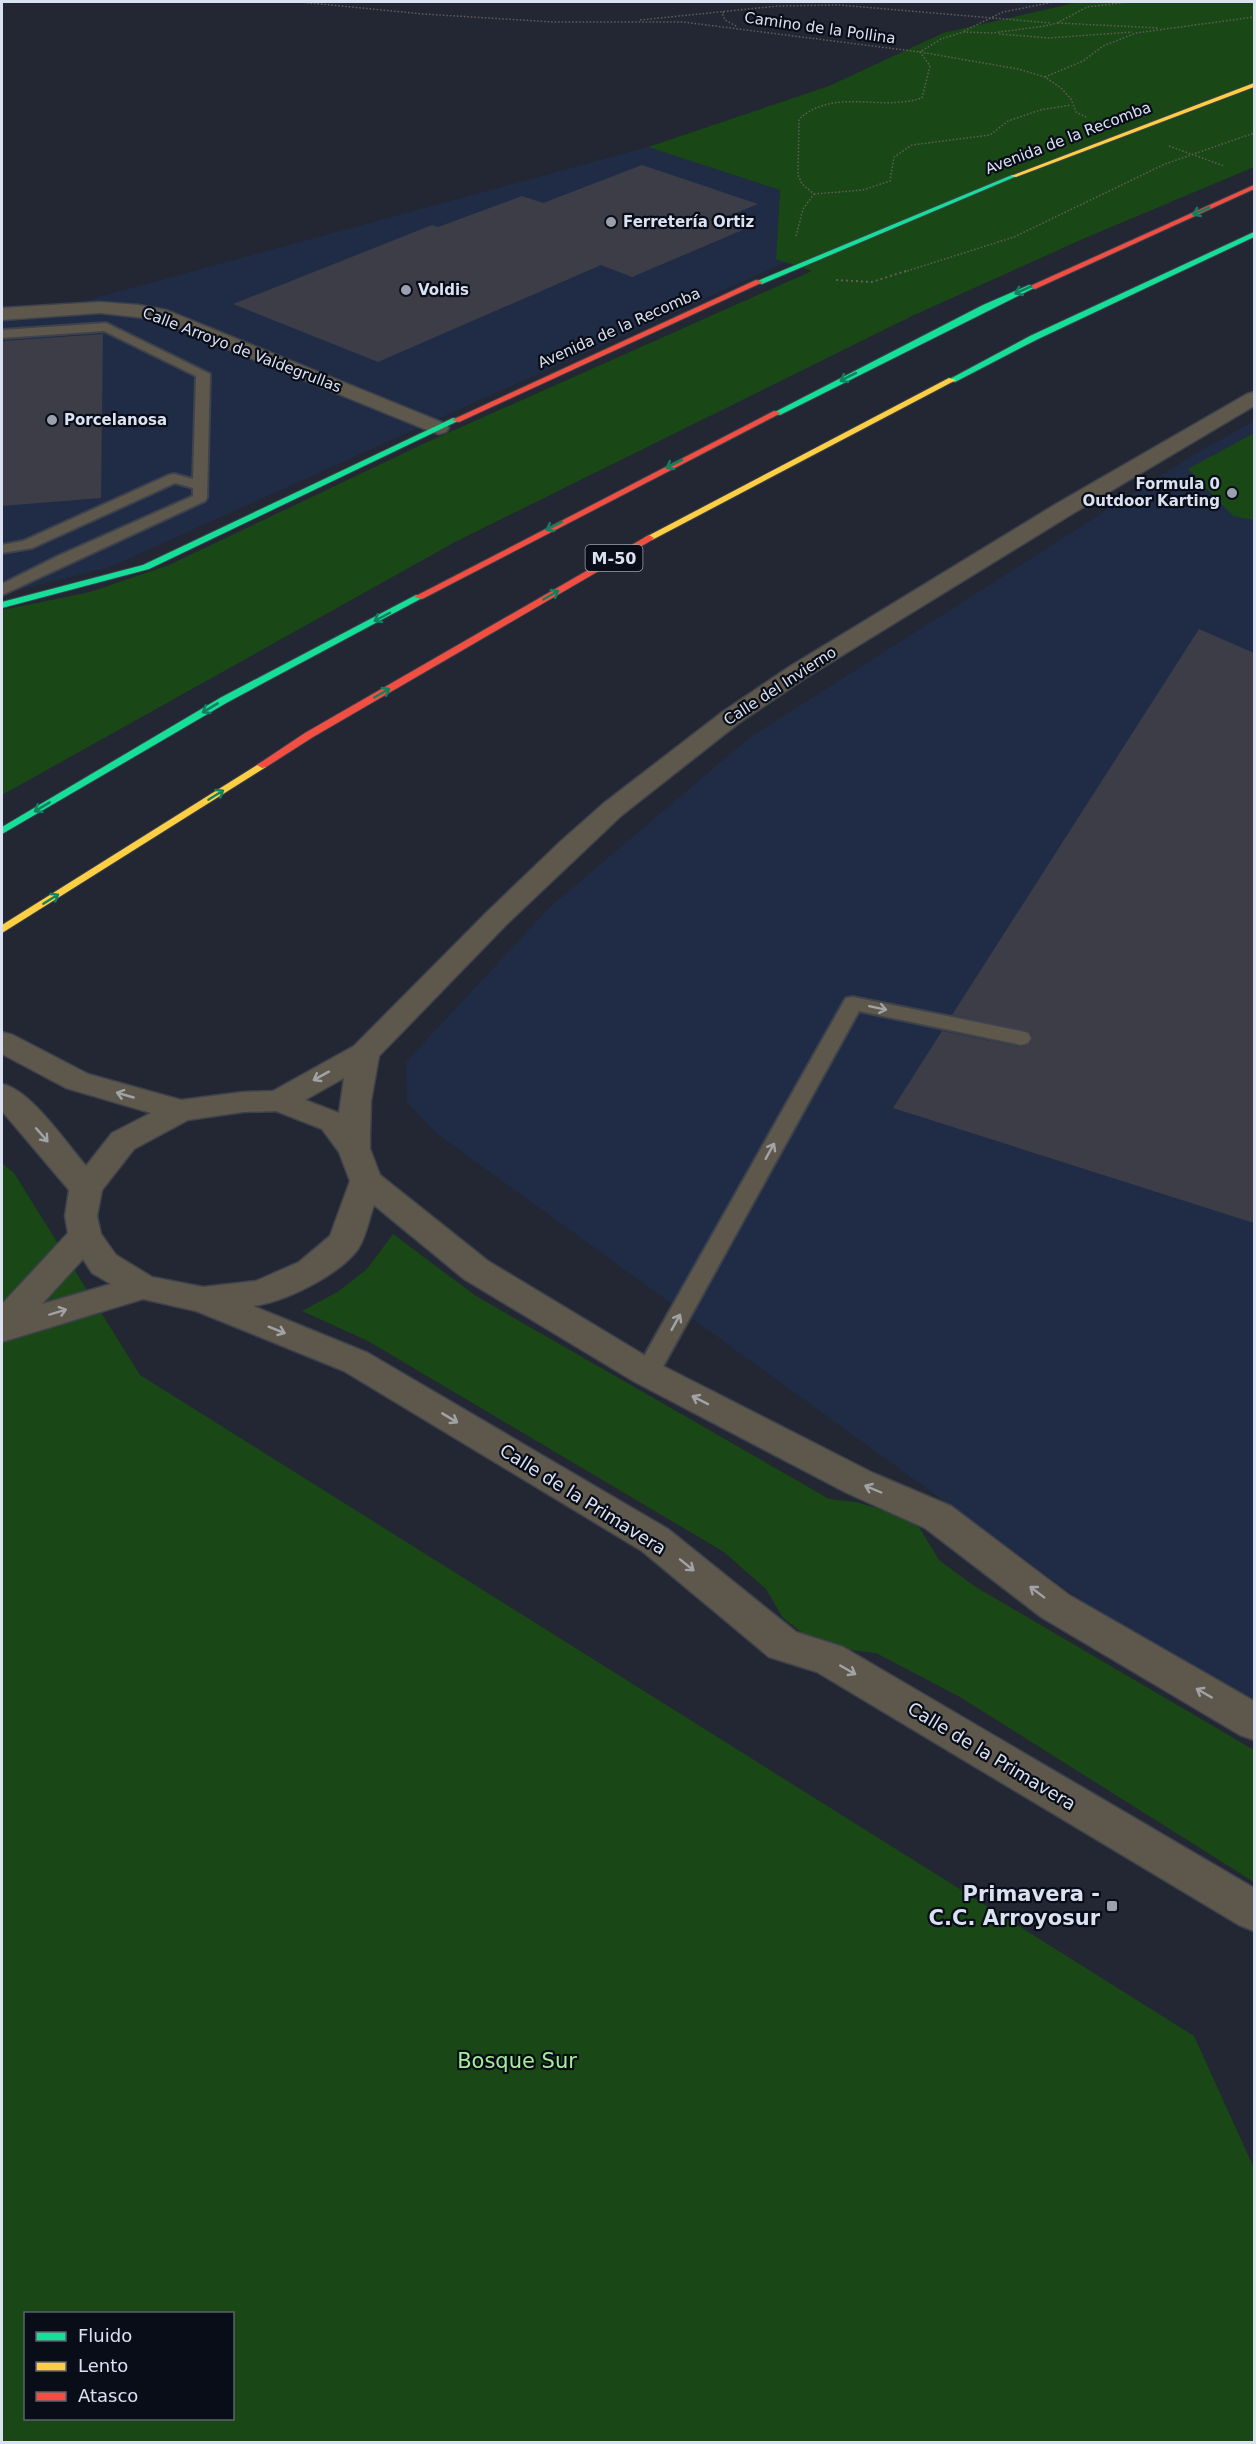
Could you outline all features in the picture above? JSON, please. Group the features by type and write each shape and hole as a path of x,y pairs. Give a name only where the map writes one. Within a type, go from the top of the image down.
{"main road":[{"name":"Avenida de la Recomba","path":"2,605 146,567 439,428 794,267 1031,169 1254,85"},
{"path":"2,831 224,700 617,493 986,307 1254,187"},
{"name":"M-50","path":"2,930 309,735 674,523 1033,338 1254,234"}],"street":[{"name":"Calle Arroyo de Valdegrullas","path":"2,314 103,307 132,308 159,314 439,428"},
{"name":"Calle del Invierno","path":"279,1101 364,1053 497,918 571,847 621,802 730,718 798,672 1064,509 1254,398"},
{"path":"4,1044 76,1081 181,1111"},
{"path":"364,1053 353,1110 360,1165 345,1242 311,1271 261,1293 203,1300 143,1287 104,1264 85,1236 81,1216 86,1188 123,1141 181,1111 243,1102 279,1101 333,1122 360,1165 476,1270 647,1373 860,1483 938,1517 1055,1606 1254,1722"},
{"path":"2,1094 22,1112 86,1188"},
{"path":"2,1328 85,1236"},
{"path":"2,1328 143,1287"},
{"name":"Calle de la Primavera","path":"203,1300 356,1362 655,1540 783,1645 829,1659 1254,1911"}],"lane":[{"path":"2,334 106,327 203,374 200,498 63,559 2,590"},
{"path":"2,549 27,545 174,478 199,485"},
{"path":"647,1373 853,1003 1021,1038"}],"path":[{"name":"Camino de la Pollina","path":"300,2 484,19 554,22 683,22 745,28 920,52 1018,69 1045,77 1061,88 1071,99 1071,105 1076,112 1091,120"},
{"path":"1054,2 990,17 963,32 940,39 920,52 930,66 922,98 910,104 846,102 813,107 799,119 798,175 802,184 814,194 863,190 890,181 894,157 912,145 990,135 1008,121 1040,110 1071,105"},
{"path":"992,33 1056,23 1087,7 1129,2"},
{"path":"619,22 778,6 839,5 1056,23 1159,28"},
{"path":"725,11 722,13 725,20 745,28"},
{"path":"1045,77 1059,69 1083,61 1103,46 1145,31 1254,17"},
{"path":"963,32 992,33 1023,38 1065,38 1145,31"},
{"path":"872,282 1014,237 1165,164 1254,133"},
{"path":"1164,144 1224,166"},
{"path":"793,244 803,209 814,194"}],"shaded area":[{"path":"648,147 780,190 776,258 786,262 110,567 2,594 2,311 62,307"},
{"path":"1254,421 1254,1703 1097,1612 435,1132 407,1102 406,1062 549,908 749,738 1195,454"}],"green space":[{"path":"1079,2 1254,2 1254,167 1085,238 912,316 455,542 2,795 2,610 90,592 169,565 423,444 812,271 776,259 780,190 648,147 829,86 943,33"},
{"name":"Formula 0 Outdoor Karting","path":"1254,433 1254,520 1233,516 1188,469"},
{"name":"Bosque Sur","path":"2,1163 14,1173 140,1375 1194,2036 1254,2168 1254,2442 2,2442"},
{"path":"393,1234 476,1296 829,1499 856,1502 887,1511 919,1527 939,1560 974,1586 1254,1750 1254,1882 960,1697 876,1653 837,1648 811,1639 783,1618 766,1589 724,1552 368,1341 302,1311 339,1291 367,1269"}],"building":[{"path":"642,165 758,204 726,217 752,226 632,277 601,265 378,362 233,304 432,225 438,227 522,196 543,203"},
{"name":"Porcelanosa","path":"103,334 101,498 2,506 2,341"},
{"path":"1199,629 1254,653 1254,1223 893,1108 942,1031 1021,1047 1030,1044 1033,1037 1029,1031 952,1015"}],"traffic: fast":[{"path":"759,282 1014,176"},
{"path":"952,380 1033,338 1254,234"},
{"path":"777,413 986,307 1032,287"},
{"path":"2,605 146,567 456,420"},
{"path":"2,831 224,700 419,597"}],"traffic: slow":[{"path":"1014,176 1254,85"},
{"path":"649,538 952,380"},
{"path":"2,930 262,765"}],"traffic: jam":[{"path":"1032,287 1254,187"},
{"path":"456,420 759,282"},
{"path":"419,597 777,413"},
{"path":"262,765 309,735 649,538"}],"place":[{"name":"Ferretería Ortiz","path":"611,222"},
{"name":"Voldis","path":"406,290"},
{"name":"Porcelanosa","path":"52,420"},
{"name":"Formula 0 Outdoor Karting","path":"1232,493"},
{"name":"Primavera - C.C. Arroyosur","path":"1112,1906"}]}
